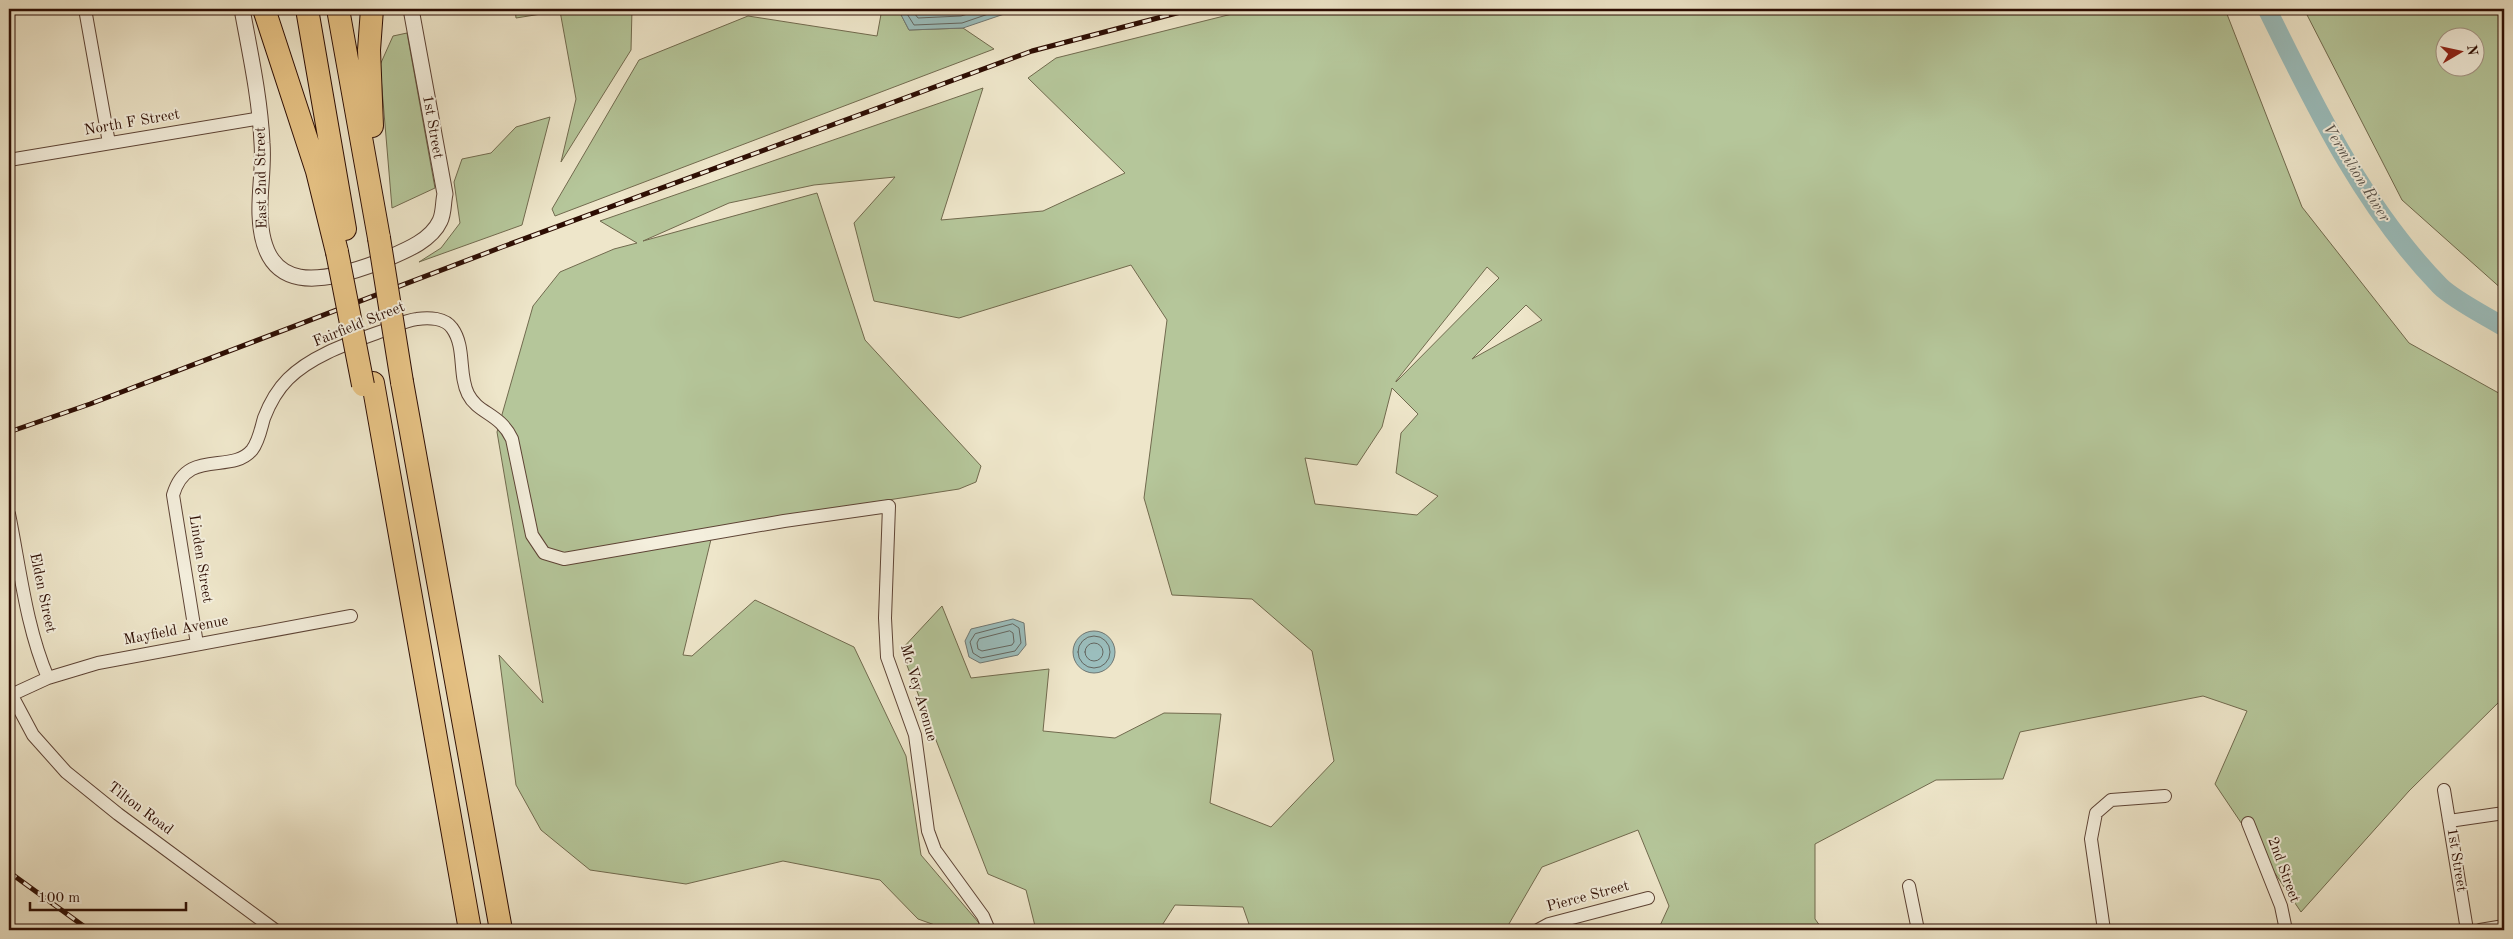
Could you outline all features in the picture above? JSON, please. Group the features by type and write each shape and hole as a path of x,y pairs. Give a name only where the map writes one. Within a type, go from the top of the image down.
{"highway":[{"path":"264,9 343,251"},
{"path":"307,9 343,251 398,531 470,930"},
{"path":"338,9 377,227 402,382 443,600 501,930"},
{"path":"372,9 369,80 374,144 377,227"},
{"path":"443,600 516,930"},
{"path":"438,751 455,930"}],"street":[{"path":"86,9 110,143"},
{"name":"East 2nd Street","path":"242,9 261,118 263,162 260,215 264,245 273,263 293,276"},
{"name":"1st Street","path":"293,276 316,280 356,270 392,256 424,240 440,221 445,194 411,9"},
{"name":"North F Street","path":"9,160 261,118"},
{"name":"Fairfield Street","path":"177,481 185,472 242,457 252,451 276,396 288,379 317,359 342,347 415,319 442,320 452,327 459,344 468,393 475,403 498,418 507,428 512,439 532,535 544,553 564,560 784,521 890,506"},
{"name":"Linden Street","path":"177,481 173,495 197,644"},
{"name":"Mc Vey Avenue","path":"890,506 885,618 887,657 915,735 928,831 935,850 983,916 989,930"},
{"name":"Elden Street","path":"9,514 29,614 41,662 48,678"},
{"name":"Mayfield Avenue","path":"10,693 48,678 98,663 352,616"},
{"name":"Tilton Road","path":"10,693 33,735 66,772 118,814 275,930"},
{"name":"1st Street","path":"2444,790 2467,930"},
{"path":"2104,930 2091,839 2096,813 2111,800 2165,796"},
{"path":"2449,821 2504,813"},
{"name":"2nd Street","path":"2248,822 2280,906 2286,930"},
{"path":"1909,886 1918,930"},
{"name":"Pierce Street","path":"1538,930 1549,924 1648,898"},
{"path":"2480,930 2504,926"}],"green space":[{"path":"515,9 632,9 631,50 561,162 576,99 560,11 516,18"},
{"path":"882,9 898,9 909,30 963,28 994,49 555,216 552,209 639,60 748,16 877,36"},
{"path":"1252,9 2225,9 2302,207 2409,343 2504,396 2504,697 2409,791 2301,912 2215,784 2247,711 2203,696 2020,732 2003,779 1936,780 1815,844 1815,919 1823,930 1658,930 1669,906 1638,830 1542,867 1506,929 1503,930 1251,930 1243,907 1175,905 1159,930 1036,930 1026,890 988,874 901,650 942,606 971,678 1049,669 1043,731 1115,738 1164,713 1221,714 1210,803 1271,827 1334,761 1312,651 1252,599 1172,595 1144,498 1167,320 1131,265 959,318 874,301 854,223 895,177 814,185 729,203 643,241 817,193 865,340 981,466 976,482 959,489 714,527 683,655 692,656 755,600 854,647 906,756 921,855 979,923 977,930 949,930 918,919 880,880 783,861 686,884 590,870 541,830 516,785 499,655 543,703 497,432 533,306 560,272 614,249 637,243 600,221 983,88 941,220 1043,211 1125,173 1028,78 1056,58","holes":["1487,267 1499,278 1396,382 1396,381","1526,305 1542,320 1472,359","1392,388 1418,414 1401,433 1396,473 1438,496 1417,515 1315,504 1305,458 1357,465 1382,427"]},
{"path":"2304,9 2504,9 2504,134 2499,162 2504,172 2504,291 2402,200"},
{"path":"407,33 435,188 392,208 380,65 393,36"},
{"path":"550,117 522,225 419,262 441,248 460,223 454,182 462,159 491,153 516,127"}],"water":[{"path":"898,9 1019,9 963,28 909,30"},
{"path":"1013,619 1024,623 1026,645 1018,655 980,663 969,657 965,641 971,629"},
{"path":"1094,631 1109,637 1115,652 1109,667 1094,673 1079,667 1073,652 1079,637"}],"waterway":[{"name":"Vermilion River","path":"2267,9 2303,82 2343,154 2387,223 2440,286 2462,302 2504,327"}],"railway":[{"path":"9,432 90,404 502,247 1032,51 1192,9"},
{"path":"9,872 89,930"}]}
